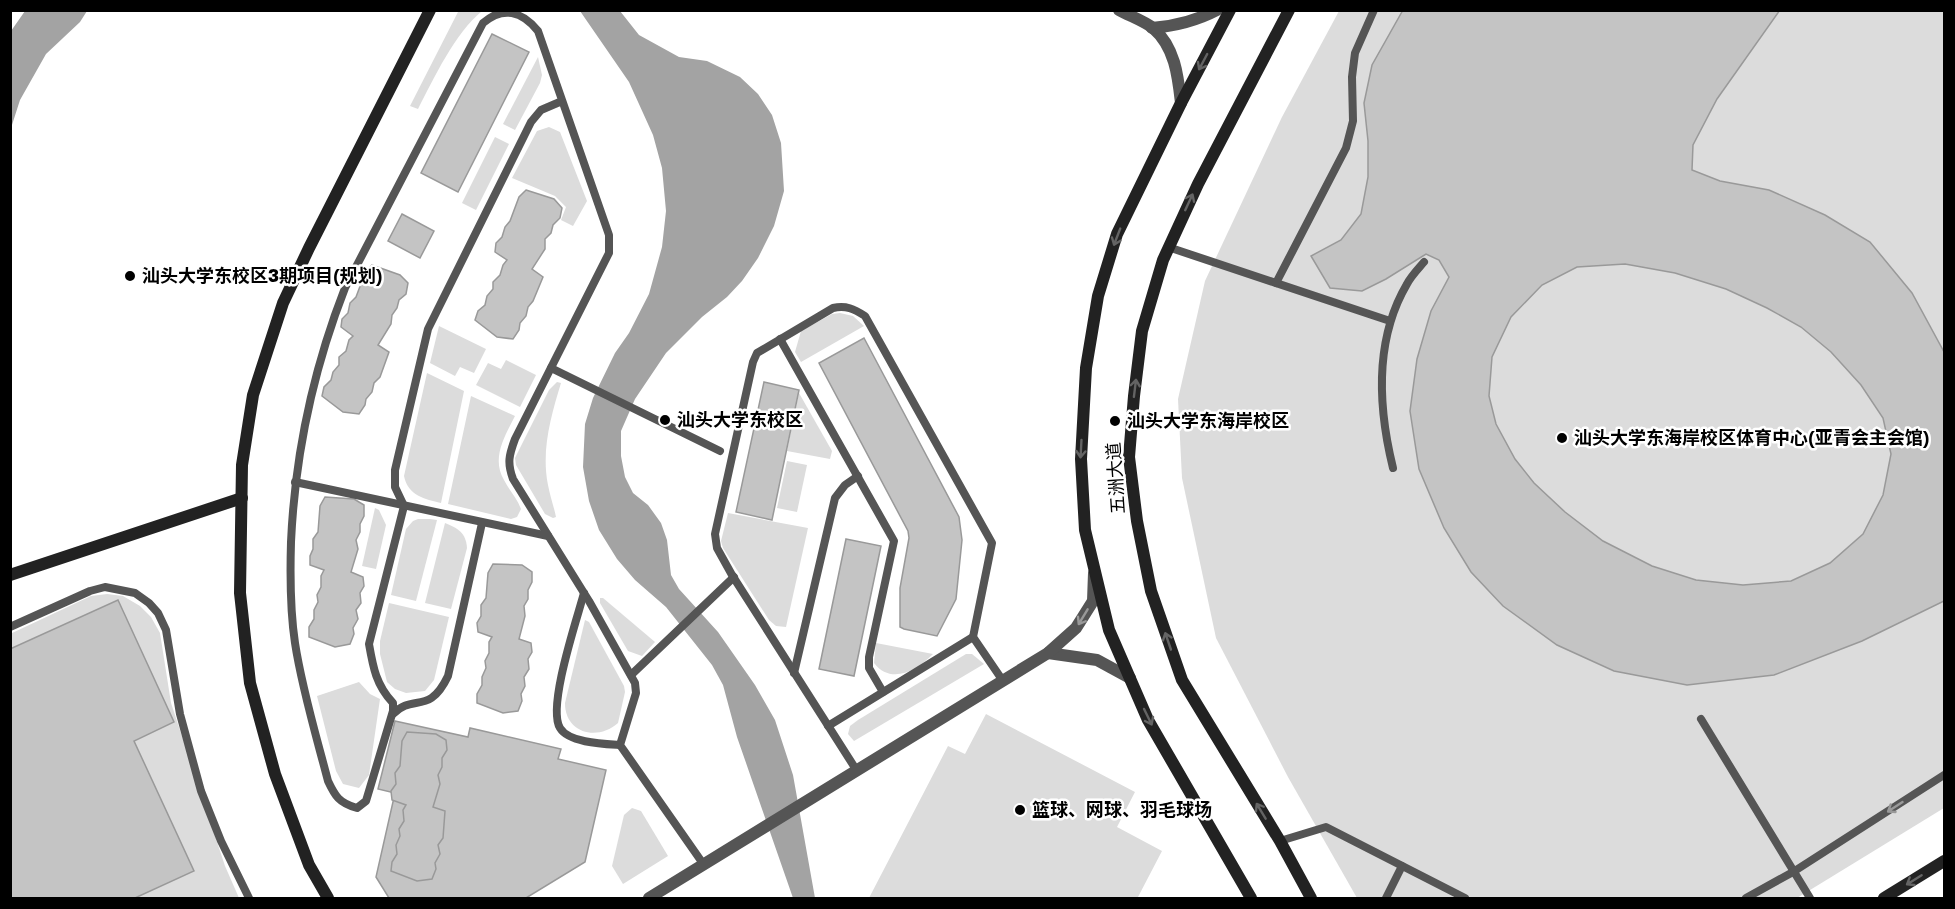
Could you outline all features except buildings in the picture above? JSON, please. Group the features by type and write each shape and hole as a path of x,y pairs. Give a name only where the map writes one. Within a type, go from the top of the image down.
{"main road":[{"path":"328,898 309,865 274,774 250,683 240,593 242,465 253,395 283,303 430,10"},
{"name":"五洲大道","path":"1230,10 1181,103 1117,234 1098,296 1086,368 1081,459 1085,530 1109,630 1148,720 1251,898"},
{"name":"五洲大道","path":"1289,10 1198,184 1168,247 1142,331 1129,457 1151,591 1182,680 1280,841 1311,898"},
{"path":"10,575 242,498"},
{"path":"1884,898 1944,861"}],"street":[{"path":"1119,10 1152,28 1167,44 1177,70 1181,103"},
{"path":"1152,28 1198,20 1217,10"},
{"path":"649,898 1048,653 1076,628 1093,601 1094,568"},
{"path":"1048,653 1097,660 1130,678"}],"lane":[{"path":"1276,283 1346,148 1353,121 1352,77 1355,53 1374,10"},
{"path":"562,101 541,110 531,122 429,329 395,470 395,487 404,507 369,644 372,663 382,691 393,703 393,714 366,801 357,808 346,805 336,798 328,781 295,642 290,573 295,482 303,429 315,375 332,323 345,288 483,23 497,13 518,13 530,21 538,31 609,235 609,252 508,456 509,466 513,478 584,593 635,683 636,693 620,745"},
{"path":"1168,247 1390,321"},
{"path":"1393,468 1385,435 1382,385 1383,349 1390,321 1407,284 1424,262"},
{"path":"856,771 734,578 717,548 715,534 757,352 832,308 843,306 854,309 865,316 992,543 974,637 1003,681"},
{"path":"780,339 894,541 869,657 869,668 883,692"},
{"path":"551,368 720,451"},
{"path":"794,673 835,498 845,485 858,476"},
{"path":"295,482 548,536"},
{"path":"393,714 400,706 427,701 441,691 448,676 482,523"},
{"path":"631,675 734,578"},
{"path":"10,627 90,591 105,587 135,593 158,613 166,630 180,714 201,791 221,841 249,898"},
{"path":"584,593 557,695 556,716 560,728 569,736 588,742 620,745 704,865"},
{"path":"828,726 974,637"},
{"path":"1701,719 1810,898"},
{"path":"1746,898 1793,872 1944,775"},
{"path":"1280,841 1326,827 1465,898"},
{"path":"1386,898 1402,866"}],"shaded area":[{"path":"459,10 482,11 472,20 454,44 418,109 410,106"},
{"path":"25,11 87,11 80,22 46,54 20,100 11,128 11,31"},
{"path":"580,11 620,11 639,35 679,57 707,61 740,77 758,94 772,115 781,143 784,191 774,226 758,258 727,297 702,317 666,353 635,399 621,431 621,456 625,477 633,493 648,505 661,523 667,540 671,575 679,589 718,632 755,685 775,720 793,775 815,898 793,898 737,737 723,685 712,665 666,607 635,580 617,559 599,530 589,501 583,467 585,424 593,398 615,353 629,333 649,294 662,247 666,211 662,168 653,135 629,82"},
{"name":"汕头大学东海岸校区体育中心(亚青会主会馆)","path":"1339,11 1944,11 1944,808 1797,898 1357,898 1288,777 1216,638 1182,478 1178,399 1205,281 1282,117"},
{"path":"538,57 542,75 540,83 515,130 503,124"},
{"path":"549,127 560,132 587,201 573,226 561,220 566,207 555,196 512,178 537,131"},
{"path":"495,137 509,144 476,210 462,203"},
{"path":"832,314 853,316 864,326 801,362 795,352 801,331"},
{"path":"439,326 486,349 474,373 460,367 455,376 430,363"},
{"path":"506,360 536,375 520,407 476,385 488,363 501,369"},
{"path":"427,373 464,391 441,503 418,496 409,488 404,476"},
{"path":"557,382 561,383 546,446 546,472 556,517 553,518 545,514 516,465 515,458 549,390"},
{"path":"799,393 832,451 830,459 787,451"},
{"path":"471,396 515,416 501,447 499,464 500,472 521,509 517,517 511,519 448,504"},
{"path":"787,461 807,465 797,512 777,508"},
{"path":"375,508 379,510 386,525 376,569 362,566"},
{"path":"728,513 808,528 786,627 776,626 769,620 723,548 721,541"},
{"path":"418,519 437,520 416,601 391,595 406,529"},
{"path":"445,523 461,532 467,548 451,609 425,603"},
{"path":"107,594 123,596 140,606 151,617 160,633 171,703 225,866 239,898 135,898 194,871 134,741 174,722 118,600 11,649 10,634 91,596"},
{"path":"600,598 603,598 655,642 642,656 628,651 600,603"},
{"path":"389,603 449,617 434,680 425,691 406,693 395,689 387,682 380,654 380,641"},
{"path":"585,620 589,622 624,686 625,692 618,723 610,729 592,733 576,728 570,722 565,703"},
{"path":"876,643 933,654 919,666 904,673 888,673 874,663"},
{"path":"966,654 972,654 984,664 854,741 848,734 850,726 858,720"},
{"path":"359,682 370,694 380,699 369,775 359,788 343,784 336,771 317,696"},
{"name":"篮球、网球、羽毛球场","path":"986,714 1135,792 1117,827 1162,851 1138,897 1141,898 869,898 948,746 965,754"},
{"path":"632,808 641,811 668,856 623,884 612,866 624,815"}],"place":[{"name":"汕头大学东校区3期项目(规划)","path":"130,276"},
{"name":"汕头大学东校区","path":"665,420"},
{"name":"汕头大学东海岸校区","path":"1115,421"},
{"name":"汕头大学东海岸校区体育中心(亚青会主会馆)","path":"1562,438"},
{"name":"篮球、网球、羽毛球场","path":"1020,810"}]}
